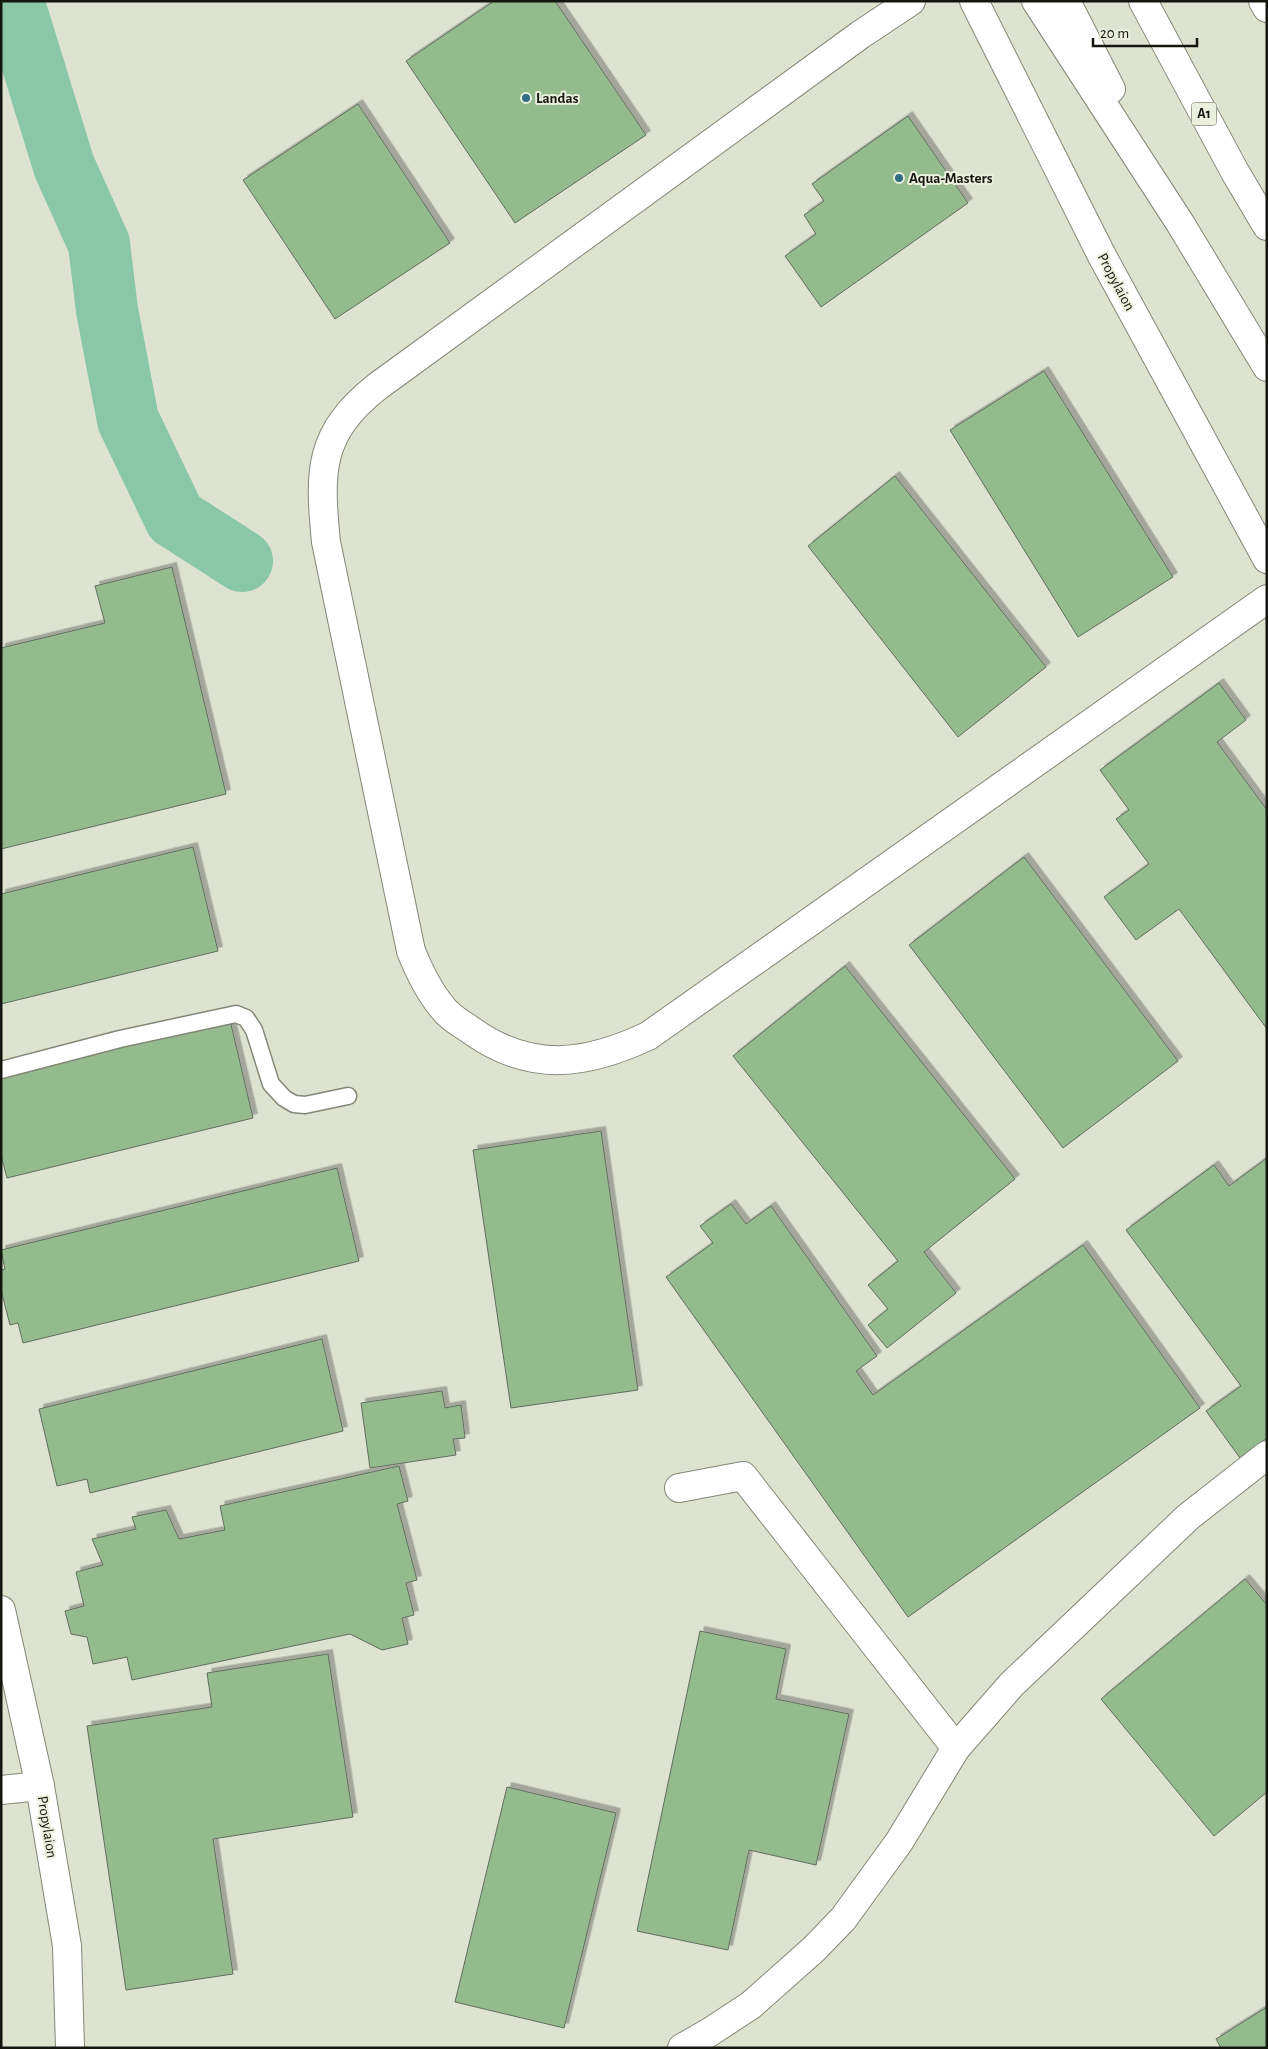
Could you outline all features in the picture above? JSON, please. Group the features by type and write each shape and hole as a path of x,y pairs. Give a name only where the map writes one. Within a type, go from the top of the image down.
{"main road":[{"path":"911,1 852,41 378,386 348,412 337,427 329,448 322,488 326,542 410,951 430,991 444,1010 481,1038 500,1048 525,1055 548,1060 570,1061 595,1057 634,1042 656,1030 1267,599"},
{"name":"Propylaion","path":"974,1 1101,254 1267,559"},
{"path":"1036,1 1180,223 1267,367"},
{"path":"1066,1 1180,223"},
{"name":"A1","path":"1143,1 1235,172 1267,226"},
{"path":"1263,1 1267,8"},
{"path":"682,2048 751,2005 814,1949 843,1919 899,1842 956,1748 1012,1684 1188,1516 1267,1456"},
{"path":"679,1488 743,1476 956,1748"},
{"name":"Propylaion","path":"1,1610 40,1786 67,1946 70,2048"},
{"path":"1,1790 40,1786"}],"lane":[{"path":"1,1070 120,1039 236,1014 246,1018 254,1030 271,1084 284,1098 294,1104 305,1105 348,1096"}],"building":[{"name":"Landas","path":"494,1 555,1 646,135 515,223 406,61"},
{"path":"358,104 450,243 335,319 243,180"},
{"path":"908,116 968,203 821,307 785,256 816,234 804,215 824,201 812,184"},
{"path":"1044,371 1173,577 1078,637 950,430"},
{"path":"895,476 1046,667 958,737 808,546"},
{"path":"172,567 226,794 1,849 1,648 105,623 95,586"},
{"path":"1219,683 1246,720 1217,742 1267,810 1267,1029 1179,909 1136,940 1104,897 1149,864 1116,819 1129,810 1100,770"},
{"path":"193,847 218,951 1,1004 1,894"},
{"path":"1024,857 1178,1061 1063,1148 909,945"},
{"path":"845,966 1015,1179 924,1252 956,1293 887,1348 868,1325 888,1309 868,1285 898,1261 733,1056"},
{"path":"230,1020 253,1118 7,1178 1,1155 1,1076"},
{"path":"601,1131 638,1390 511,1408 473,1150"},
{"path":"1267,1158 1267,1438 1240,1458 1206,1411 1241,1386 1126,1230 1214,1165 1229,1186"},
{"path":"337,1168 359,1261 23,1343 18,1323 10,1325 1,1290 1,1270 5,1269 1,1250"},
{"path":"731,1204 746,1224 771,1206 877,1356 856,1371 873,1395 1083,1245 1200,1408 908,1617 666,1277 713,1243 700,1226"},
{"path":"322,1339 343,1431 90,1493 87,1479 57,1486 39,1409"},
{"path":"442,1391 445,1408 461,1405 465,1438 453,1439 456,1455 370,1468 361,1403"},
{"path":"399,1466 408,1501 397,1504 417,1580 406,1583 414,1615 402,1618 408,1644 382,1650 350,1634 132,1680 127,1657 93,1664 87,1637 71,1634 65,1611 84,1606 76,1572 103,1565 92,1539 136,1529 132,1517 166,1510 179,1539 225,1530 220,1506"},
{"path":"1245,1579 1267,1605 1267,1792 1214,1836 1101,1699"},
{"path":"700,1631 786,1649 776,1699 849,1714 816,1865 749,1850 728,1950 637,1931"},
{"path":"328,1654 353,1817 213,1839 233,1974 126,1990 87,1726 212,1707 207,1673"},
{"path":"507,1787 616,1813 564,2028 455,2002"},
{"path":"1267,2007 1267,2048 1221,2048 1216,2039"}],"waterway":[{"path":"16,10 64,166 99,244 107,310 128,420 175,518 242,561"}],"place":[{"name":"Landas","path":"526,98"},
{"name":"Aqua-Masters","path":"899,178"}]}
